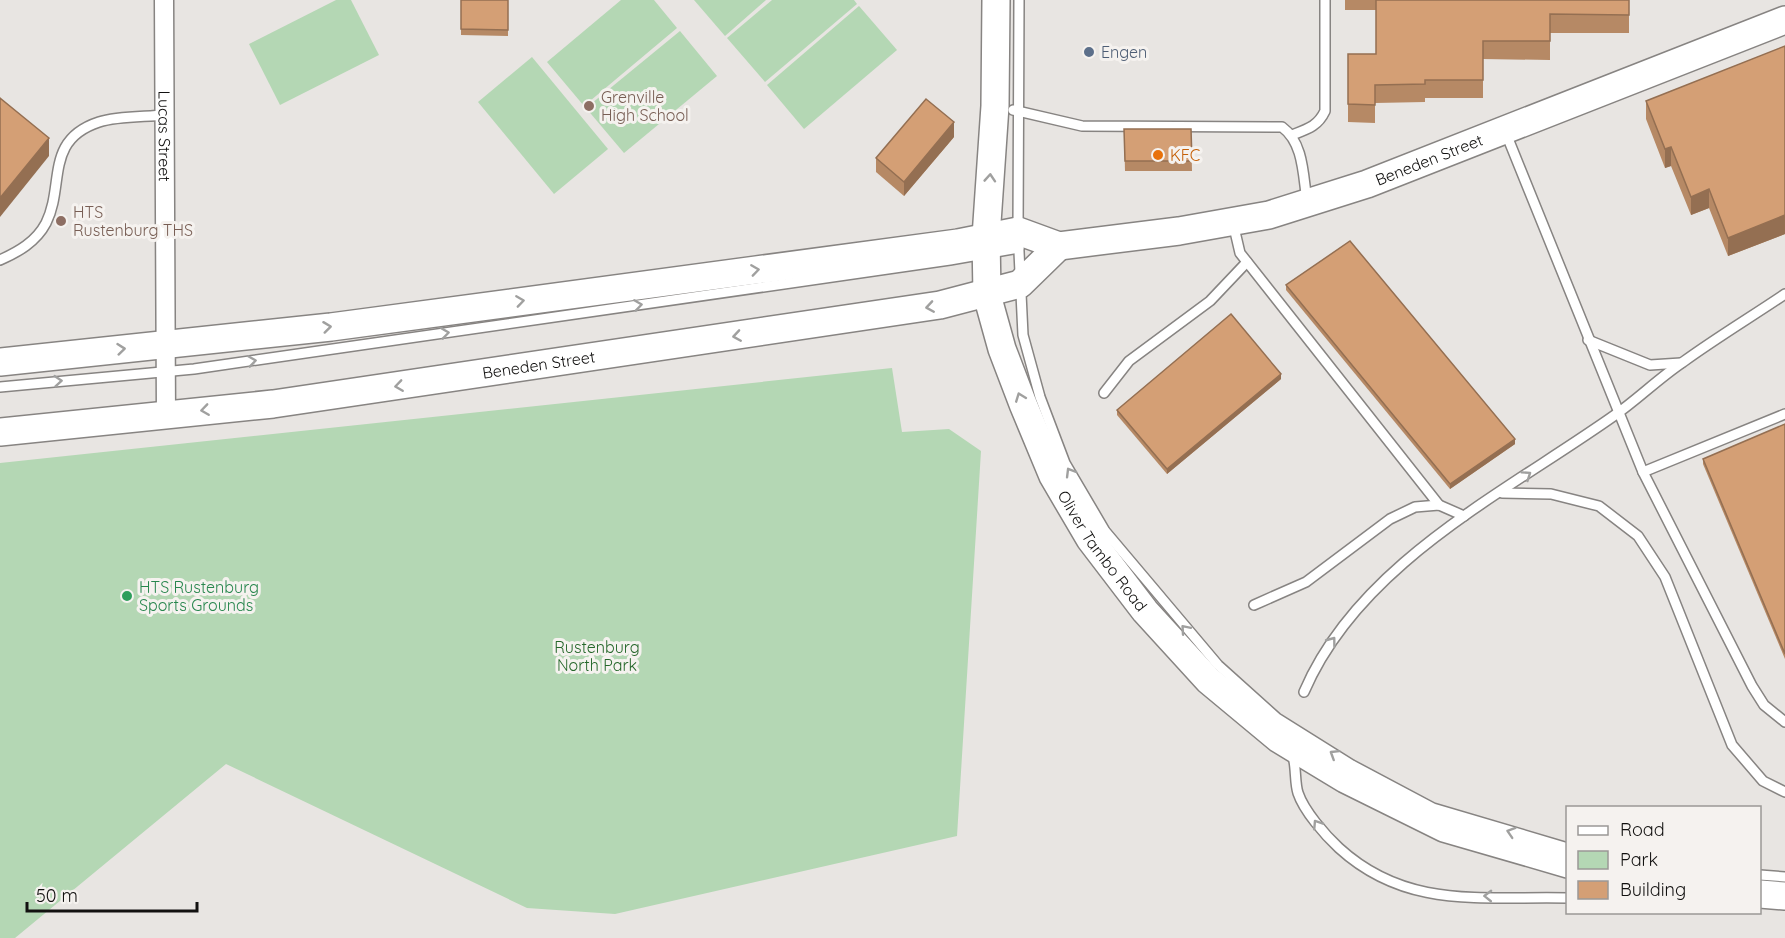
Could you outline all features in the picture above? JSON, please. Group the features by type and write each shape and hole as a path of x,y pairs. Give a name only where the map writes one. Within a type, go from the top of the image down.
{"main road":[{"name":"Oliver Tambo Road","path":"996,0 1006,108 985,244 987,295 1002,349 1053,476 1090,539 1145,611 1208,680 1279,740 1345,779 1444,828 1566,863"},
{"name":"Beneden Street","path":"1018,239 1059,246 1232,222 1308,204 1505,131 1785,20"},
{"path":"0,362 165,358 497,305 958,243 985,244 1018,239"},
{"name":"Beneden Street","path":"0,432 273,405 940,305 987,295 1020,284 1059,246"},
{"path":"1761,894 1785,896"}],"street":[{"name":"Lucas Street","path":"164,0 166,416"}],"lane":[{"path":"1018,0 1006,108 1018,239 1023,335 1040,397 1065,463 1105,531 1218,665 1277,718 1352,765 1423,802 1538,841 1566,848"},
{"path":"1292,135 1312,128 1321,120 1325,111 1324,0"},
{"path":"1006,108 1082,126 1282,127 1292,135 1298,146 1308,204"},
{"path":"0,260 21,250 40,233 47,221 53,198 56,171 64,150 75,136 101,122 164,115"},
{"path":"1505,131 1617,414 1643,472 1752,686 1764,705 1785,722"},
{"path":"1232,222 1240,253 1247,262 1439,505 1464,516"},
{"path":"1104,393 1129,361 1210,301 1247,262"},
{"path":"1304,692 1315,666 1330,642 1386,577 1464,516 1502,493 1617,414 1681,363 1785,294"},
{"path":"1588,340 1650,365 1681,363"},
{"path":"0,387 165,358"},
{"path":"1643,472 1785,414"},
{"path":"1502,493 1551,494 1599,506 1638,536 1665,577 1732,745 1763,781 1785,792"},
{"path":"1254,604 1306,582 1390,519 1415,507 1439,505"},
{"path":"1294,761 1298,793 1325,835 1359,866 1393,885 1437,895 1566,898"},
{"path":"1761,875 1785,877"},
{"path":"1761,902 1785,903"}],"green space":[{"path":"336,0 351,0 379,55 280,105 249,44"},
{"path":"621,0 654,0 677,28 584,106 547,62"},
{"path":"694,0 766,0 725,36"},
{"path":"772,0 854,0 857,4 765,82 727,38"},
{"path":"859,6 897,50 804,129 767,85"},
{"path":"680,31 717,76 624,153 586,108"},
{"path":"532,57 608,149 554,194 478,102"},
{"name":"Rustenburg North Park","path":"892,368 902,432 949,429 981,451 957,836 615,914 527,908 226,764 15,938 0,938 0,463"}],"building":[{"path":"461,0 508,0 508,30 461,29"},
{"path":"1376,0 1629,0 1629,15 1550,14 1550,41 1483,41 1483,80 1425,80 1425,84 1375,85 1375,105 1348,104 1348,54 1376,54"},
{"path":"1785,46 1785,215 1728,238 1709,189 1691,197 1671,147 1665,149 1646,101"},
{"path":"0,98 49,138 0,198"},
{"path":"926,99 954,122 904,182 876,158"},
{"name":"KFC","path":"1124,129 1191,129 1192,161 1125,161"},
{"path":"1350,241 1515,439 1450,484 1286,285"},
{"path":"1231,314 1281,374 1167,469 1117,410"},
{"path":"1785,424 1785,654 1703,459"}],"place":[{"name":"Engen","path":"1089,52"},
{"name":"Grenville High School","path":"589,106"},
{"name":"KFC","path":"1158,155"},
{"name":"HTS Rustenburg THS","path":"61,221"},
{"name":"HTS Rustenburg Sports Grounds","path":"127,596"}]}
